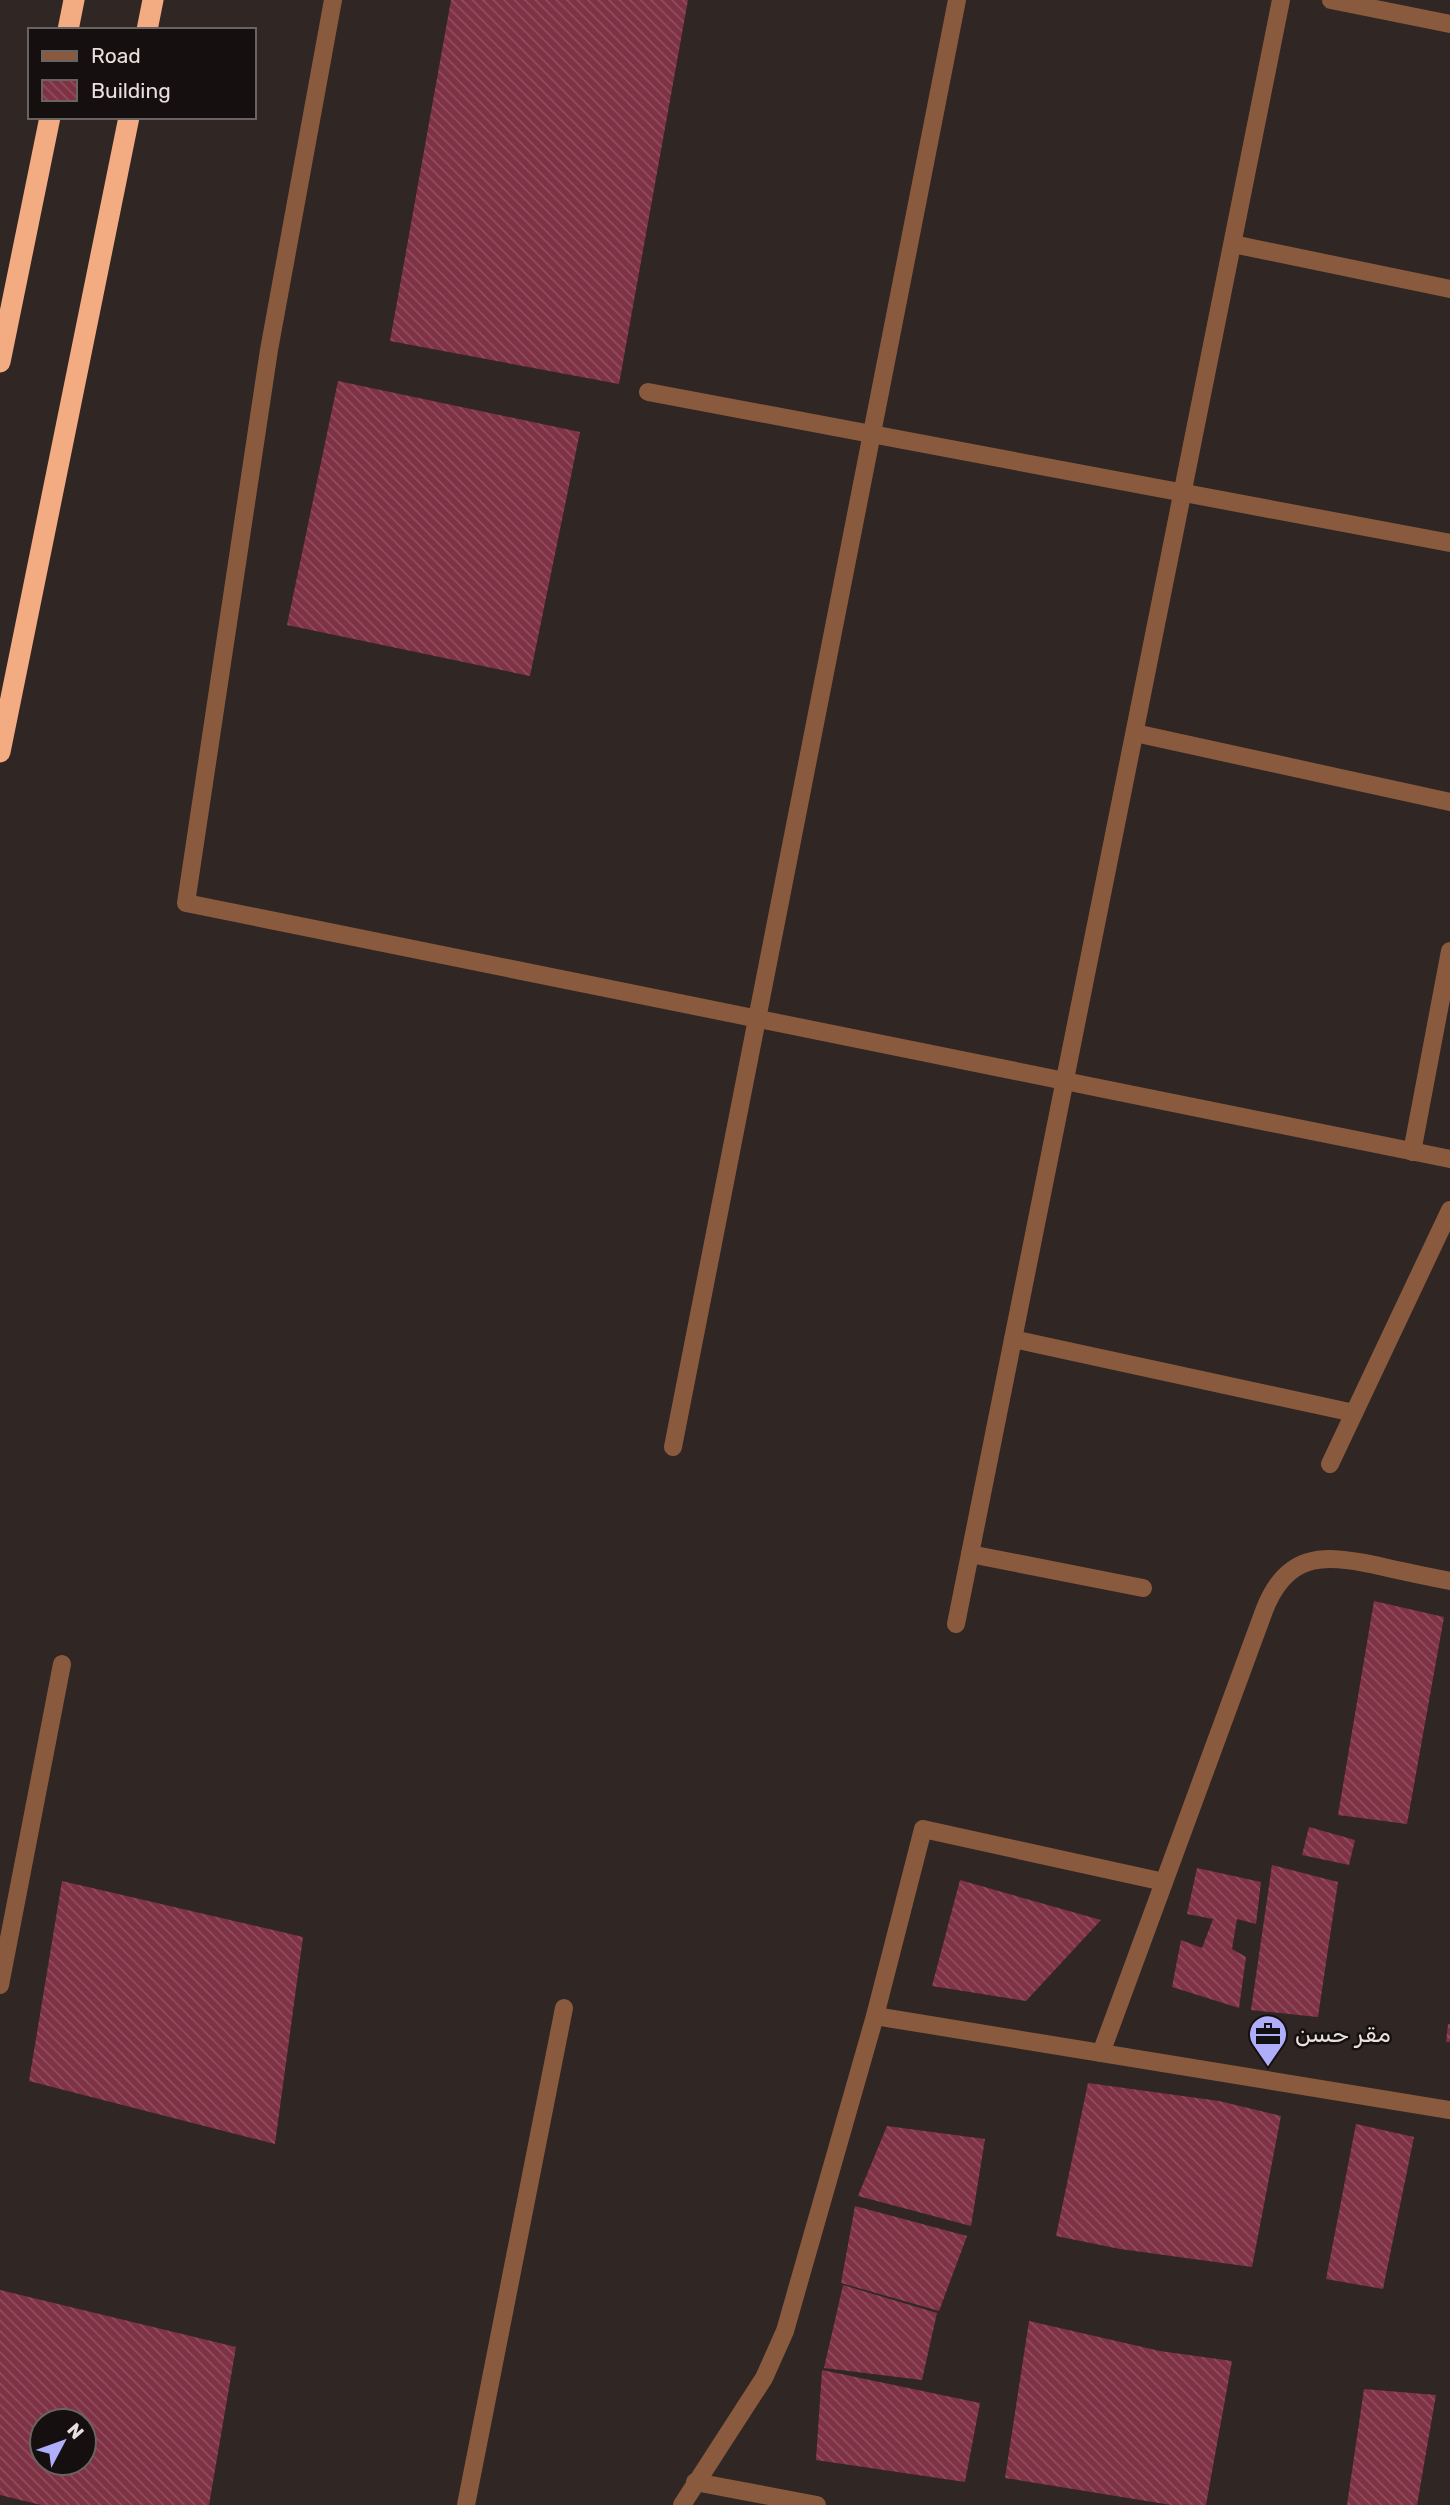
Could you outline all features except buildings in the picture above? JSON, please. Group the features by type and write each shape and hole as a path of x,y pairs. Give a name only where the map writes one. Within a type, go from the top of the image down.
{"highway":[{"path":"68,28 74,0"},
{"path":"147,28 153,0"},
{"path":"0,362 50,119"},
{"path":"0,752 129,119"}],"street":[{"path":"333,0 269,350 186,902 1450,1159"},
{"path":"673,1447 957,0"},
{"path":"956,1625 1281,0"},
{"path":"1331,0 1450,24"},
{"path":"1233,244 1450,289"},
{"path":"648,392 1450,543"},
{"path":"1135,733 1450,802"},
{"path":"1412,1152 1450,951"},
{"path":"1330,1464 1450,1210"},
{"path":"1013,1339 1354,1413"},
{"path":"970,1554 1143,1588"},
{"path":"1101,2053 1267,1602 1280,1580 1294,1568 1325,1558 1450,1581"},
{"path":"0,1985 62,1664"},
{"path":"682,2505 764,2378 785,2330 875,2017 923,1829 1164,1882"},
{"path":"466,2505 564,2008"},
{"path":"875,2017 1450,2110"},
{"path":"695,2482 817,2505"}],"place":[{"name":"مقر حسن","path":"1268,2068"}]}
